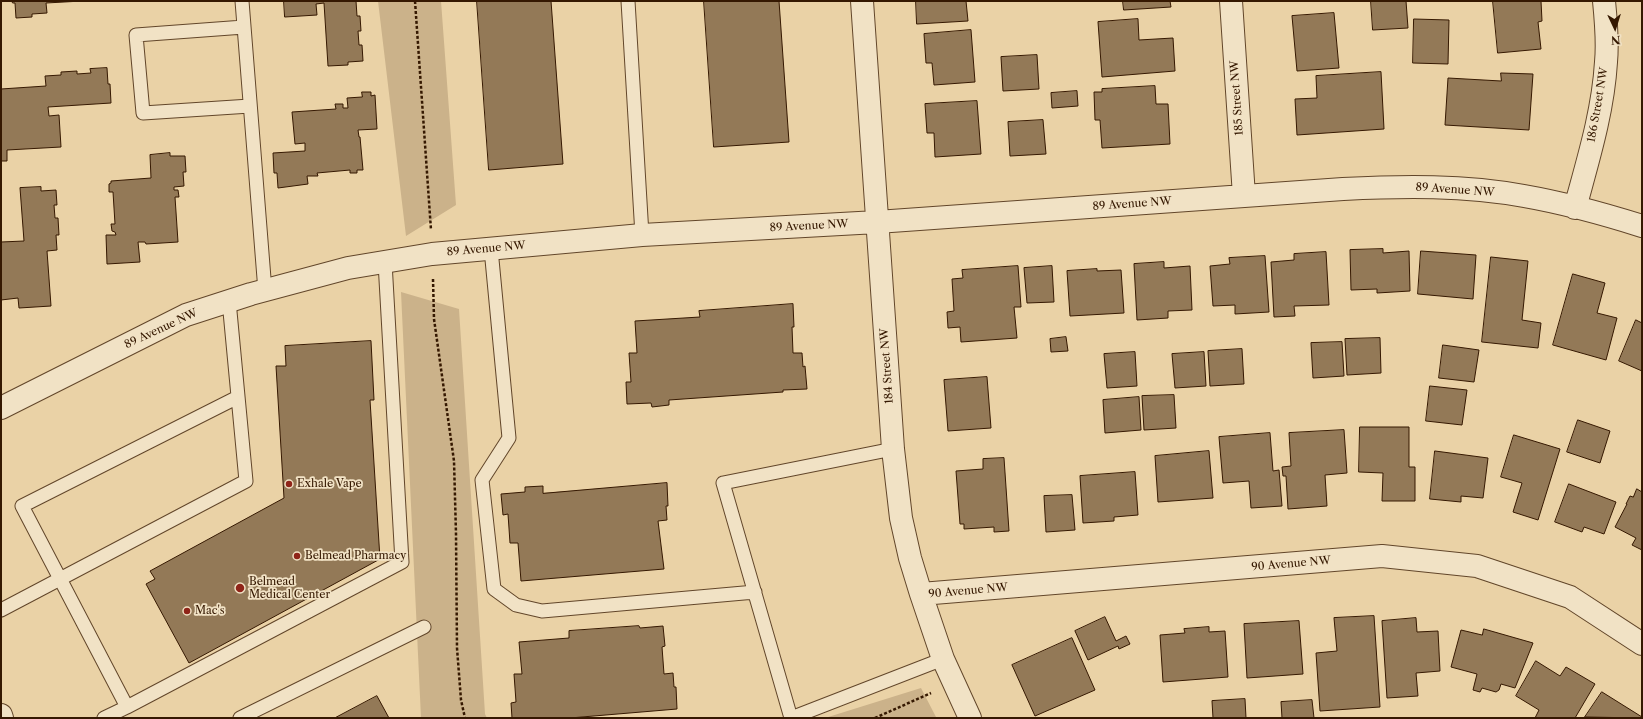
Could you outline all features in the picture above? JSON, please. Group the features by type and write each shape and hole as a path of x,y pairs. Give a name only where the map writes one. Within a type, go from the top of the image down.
{"street":[{"name":"184 Street NW","path":"862,1 893,450 901,518 921,594 943,659 970,718"},
{"name":"185 Street NW","path":"1231,1 1244,196"},
{"name":"186 Street NW","path":"1575,208 1599,114 1604,88 1607,60 1604,1"},
{"name":"89 Avenue NW","path":"1,408 186,315 229,301 348,268 432,254 642,235 877,222 1343,189 1423,187 1524,196 1642,226"},
{"name":"90 Avenue NW","path":"921,594 1382,556 1477,566 1570,597 1642,644"}],"lane":[{"path":"242,1 265,291"},
{"path":"628,1 642,235"},
{"path":"244,27 136,35 144,113 250,106"},
{"path":"491,249 509,438 482,480 494,589 516,605 542,611 755,592"},
{"path":"104,718 402,562 385,262"},
{"path":"1,610 246,481 229,301"},
{"path":"127,706 22,506 238,397"},
{"path":"893,450 723,484 791,718 943,659"},
{"path":"240,718 424,627"}],"path":[{"path":"415,1 432,254 434,319 454,461 457,648 461,700 465,718"},
{"path":"875,718 954,683"}],"shaded area":[{"path":"378,1 441,1 456,205 406,236"},
{"path":"401,292 459,309 485,714 487,718 421,718"},
{"path":"921,688 936,717 825,718"}],"building":[{"path":"12,1 82,1 46,3 47,13 32,14 32,17 16,18 15,3"},
{"path":"284,1 356,1 357,16 360,16 361,31 358,31 359,45 362,45 363,61 348,62 348,65 328,66 324,3 316,4 317,15 285,17"},
{"path":"477,1 551,1 563,164 489,170"},
{"path":"704,1 779,1 789,142 714,147"},
{"path":"916,1 966,1 968,21 917,24"},
{"path":"1123,1 1170,1 1171,7 1124,10"},
{"path":"1371,1 1406,1 1408,28 1373,30"},
{"path":"1493,1 1541,1 1542,21 1538,22 1541,49 1498,53"},
{"path":"1334,13 1339,68 1297,71 1292,16"},
{"path":"1138,19 1139,40 1173,38 1175,71 1102,77 1098,22"},
{"path":"1414,19 1449,20 1448,64 1413,63"},
{"path":"971,30 975,82 934,85 932,63 926,63 924,34"},
{"path":"1037,55 1039,89 1003,91 1001,57"},
{"path":"107,68 111,103 48,107 49,116 59,115 61,147 7,150 7,161 1,161 1,89 46,86 45,76 61,75 61,72 77,71 77,74 91,73 90,69"},
{"path":"1381,72 1384,129 1297,135 1295,99 1317,98 1316,76"},
{"path":"1501,73 1533,74 1529,130 1445,125 1448,78 1501,81"},
{"path":"1155,86 1156,104 1168,104 1170,144 1102,148 1100,120 1095,120 1094,92 1102,92 1102,89"},
{"path":"1077,91 1078,106 1052,108 1051,93"},
{"path":"362,92 371,92 371,96 375,95 377,129 358,130 363,170 357,170 357,173 350,173 350,170 317,173 318,176 307,176 308,184 278,188 277,173 274,173 273,153 305,151 305,143 295,144 292,112 336,109 335,104 343,104 343,108 348,108 347,98 362,97"},
{"path":"977,101 981,154 935,157 934,133 927,133 925,104"},
{"path":"1043,120 1046,154 1010,156 1008,122"},
{"path":"170,153 170,156 185,156 186,172 183,172 184,186 174,187 174,190 178,190 179,197 175,197 178,242 146,244 145,242 138,242 140,262 107,264 106,235 116,235 115,232 112,231 111,224 115,224 113,192 109,192 109,184 111,181 151,178 150,155"},
{"path":"41,187 41,191 56,190 57,205 54,205 55,218 58,218 59,235 56,235 57,250 47,251 51,306 19,308 18,298 1,300 1,242 24,241 20,188"},
{"path":"1383,249 1383,253 1409,251 1410,291 1377,293 1377,289 1351,290 1350,250"},
{"path":"1421,251 1476,255 1473,299 1418,294"},
{"path":"1326,252 1329,305 1294,306 1295,316 1274,317 1271,262 1294,260 1294,254"},
{"path":"1265,256 1269,312 1235,314 1235,305 1213,306 1210,266 1230,264 1229,258"},
{"path":"1491,257 1528,261 1522,320 1541,323 1538,348 1482,342"},
{"path":"1164,262 1164,268 1190,266 1192,310 1168,311 1168,318 1137,320 1134,264"},
{"path":"1018,266 1021,307 1014,307 1017,338 961,342 960,327 948,328 947,312 954,311 952,279 963,278 962,270"},
{"path":"1052,266 1054,302 1027,303 1024,268"},
{"path":"1097,269 1097,271 1121,270 1124,313 1070,316 1067,271"},
{"path":"1573,274 1605,283 1597,313 1617,318 1606,360 1553,345"},
{"path":"793,304 793,353 802,353 807,389 669,400 669,405 652,407 651,403 627,404 626,382 631,382 629,353 637,353 635,321 700,317 699,311"},
{"path":"1636,320 1642,323 1642,371 1619,361"},
{"path":"1066,337 1068,351 1051,352 1050,339"},
{"path":"1380,338 1381,373 1347,375 1345,339"},
{"path":"371,341 374,400 370,400 380,559 189,663 146,584 155,579 150,571 284,498 276,366 286,366 285,346"},
{"path":"1342,342 1344,376 1313,378 1311,343"},
{"path":"1443,345 1479,350 1474,382 1439,378"},
{"path":"1242,349 1244,384 1210,386 1208,351"},
{"path":"1135,352 1137,386 1107,388 1104,354"},
{"path":"1204,352 1206,386 1175,388 1172,354"},
{"path":"987,377 991,428 948,431 944,380"},
{"path":"1430,386 1467,390 1462,425 1426,421"},
{"path":"1174,395 1176,428 1144,430 1142,396"},
{"path":"1139,397 1141,430 1105,433 1103,400"},
{"path":"1578,420 1610,431 1600,463 1567,452"},
{"path":"1360,427 1409,427 1409,467 1415,467 1415,501 1382,501 1383,473 1359,472"},
{"path":"1344,430 1347,473 1325,475 1327,506 1288,509 1286,476 1283,476 1282,467 1291,466 1289,433"},
{"path":"1270,433 1273,471 1279,470 1282,506 1251,508 1249,481 1223,483 1219,437"},
{"path":"1514,435 1560,449 1538,520 1513,512 1522,483 1501,477"},
{"path":"1209,451 1213,498 1158,502 1155,456"},
{"path":"1435,451 1488,458 1483,498 1461,496 1461,502 1430,499"},
{"path":"1004,458 1009,531 994,532 994,527 964,529 964,524 960,524 956,471 983,469 983,459"},
{"path":"1135,472 1138,515 1114,517 1114,521 1083,523 1080,476"},
{"path":"667,483 667,520 658,521 664,569 521,581 518,543 510,543 508,514 503,515 501,494 525,492 525,487 543,486 543,493"},
{"path":"1569,484 1616,502 1604,534 1584,527 1582,532 1555,522"},
{"path":"1637,489 1642,492 1642,550 1632,545 1636,538 1615,527 1630,496 1633,497"},
{"path":"1072,495 1075,530 1046,532 1044,496"},
{"path":"1374,616 1380,707 1320,711 1316,653 1337,651 1334,618"},
{"path":"1105,617 1116,641 1126,636 1130,644 1119,649 1118,646 1088,660 1075,631"},
{"path":"1416,618 1417,632 1438,631 1440,671 1416,673 1418,696 1387,698 1382,621"},
{"path":"1299,621 1303,674 1247,678 1244,624"},
{"path":"639,626 640,628 663,626 665,646 662,647 664,674 673,673 674,687 676,687 677,709 570,718 512,718 511,703 516,702 514,674 522,674 519,642 569,638 569,631"},
{"path":"1209,627 1209,632 1225,631 1228,677 1163,682 1160,635 1185,633 1184,629"},
{"path":"1484,629 1533,643 1515,688 1501,684 1499,690 1496,692 1482,688 1480,692 1473,690 1477,674 1451,667 1461,630 1482,635"},
{"path":"1072,638 1095,690 1035,716 1012,665"},
{"path":"1536,661 1560,676 1566,667 1595,684 1575,718 1535,718 1539,710 1516,696"},
{"path":"1602,692 1642,717 1642,718 1585,717"},
{"path":"377,696 389,718 335,718"},
{"path":"1245,699 1246,718 1213,718 1212,701"},
{"path":"1312,700 1314,718 1282,718 1281,702"}],"place":[{"name":"Exhale Vape","path":"289,484"},
{"name":"Belmead Pharmacy","path":"297,556"},
{"name":"Belmead Medical Center","path":"240,588"},
{"name":"Mac's","path":"187,611"}]}
